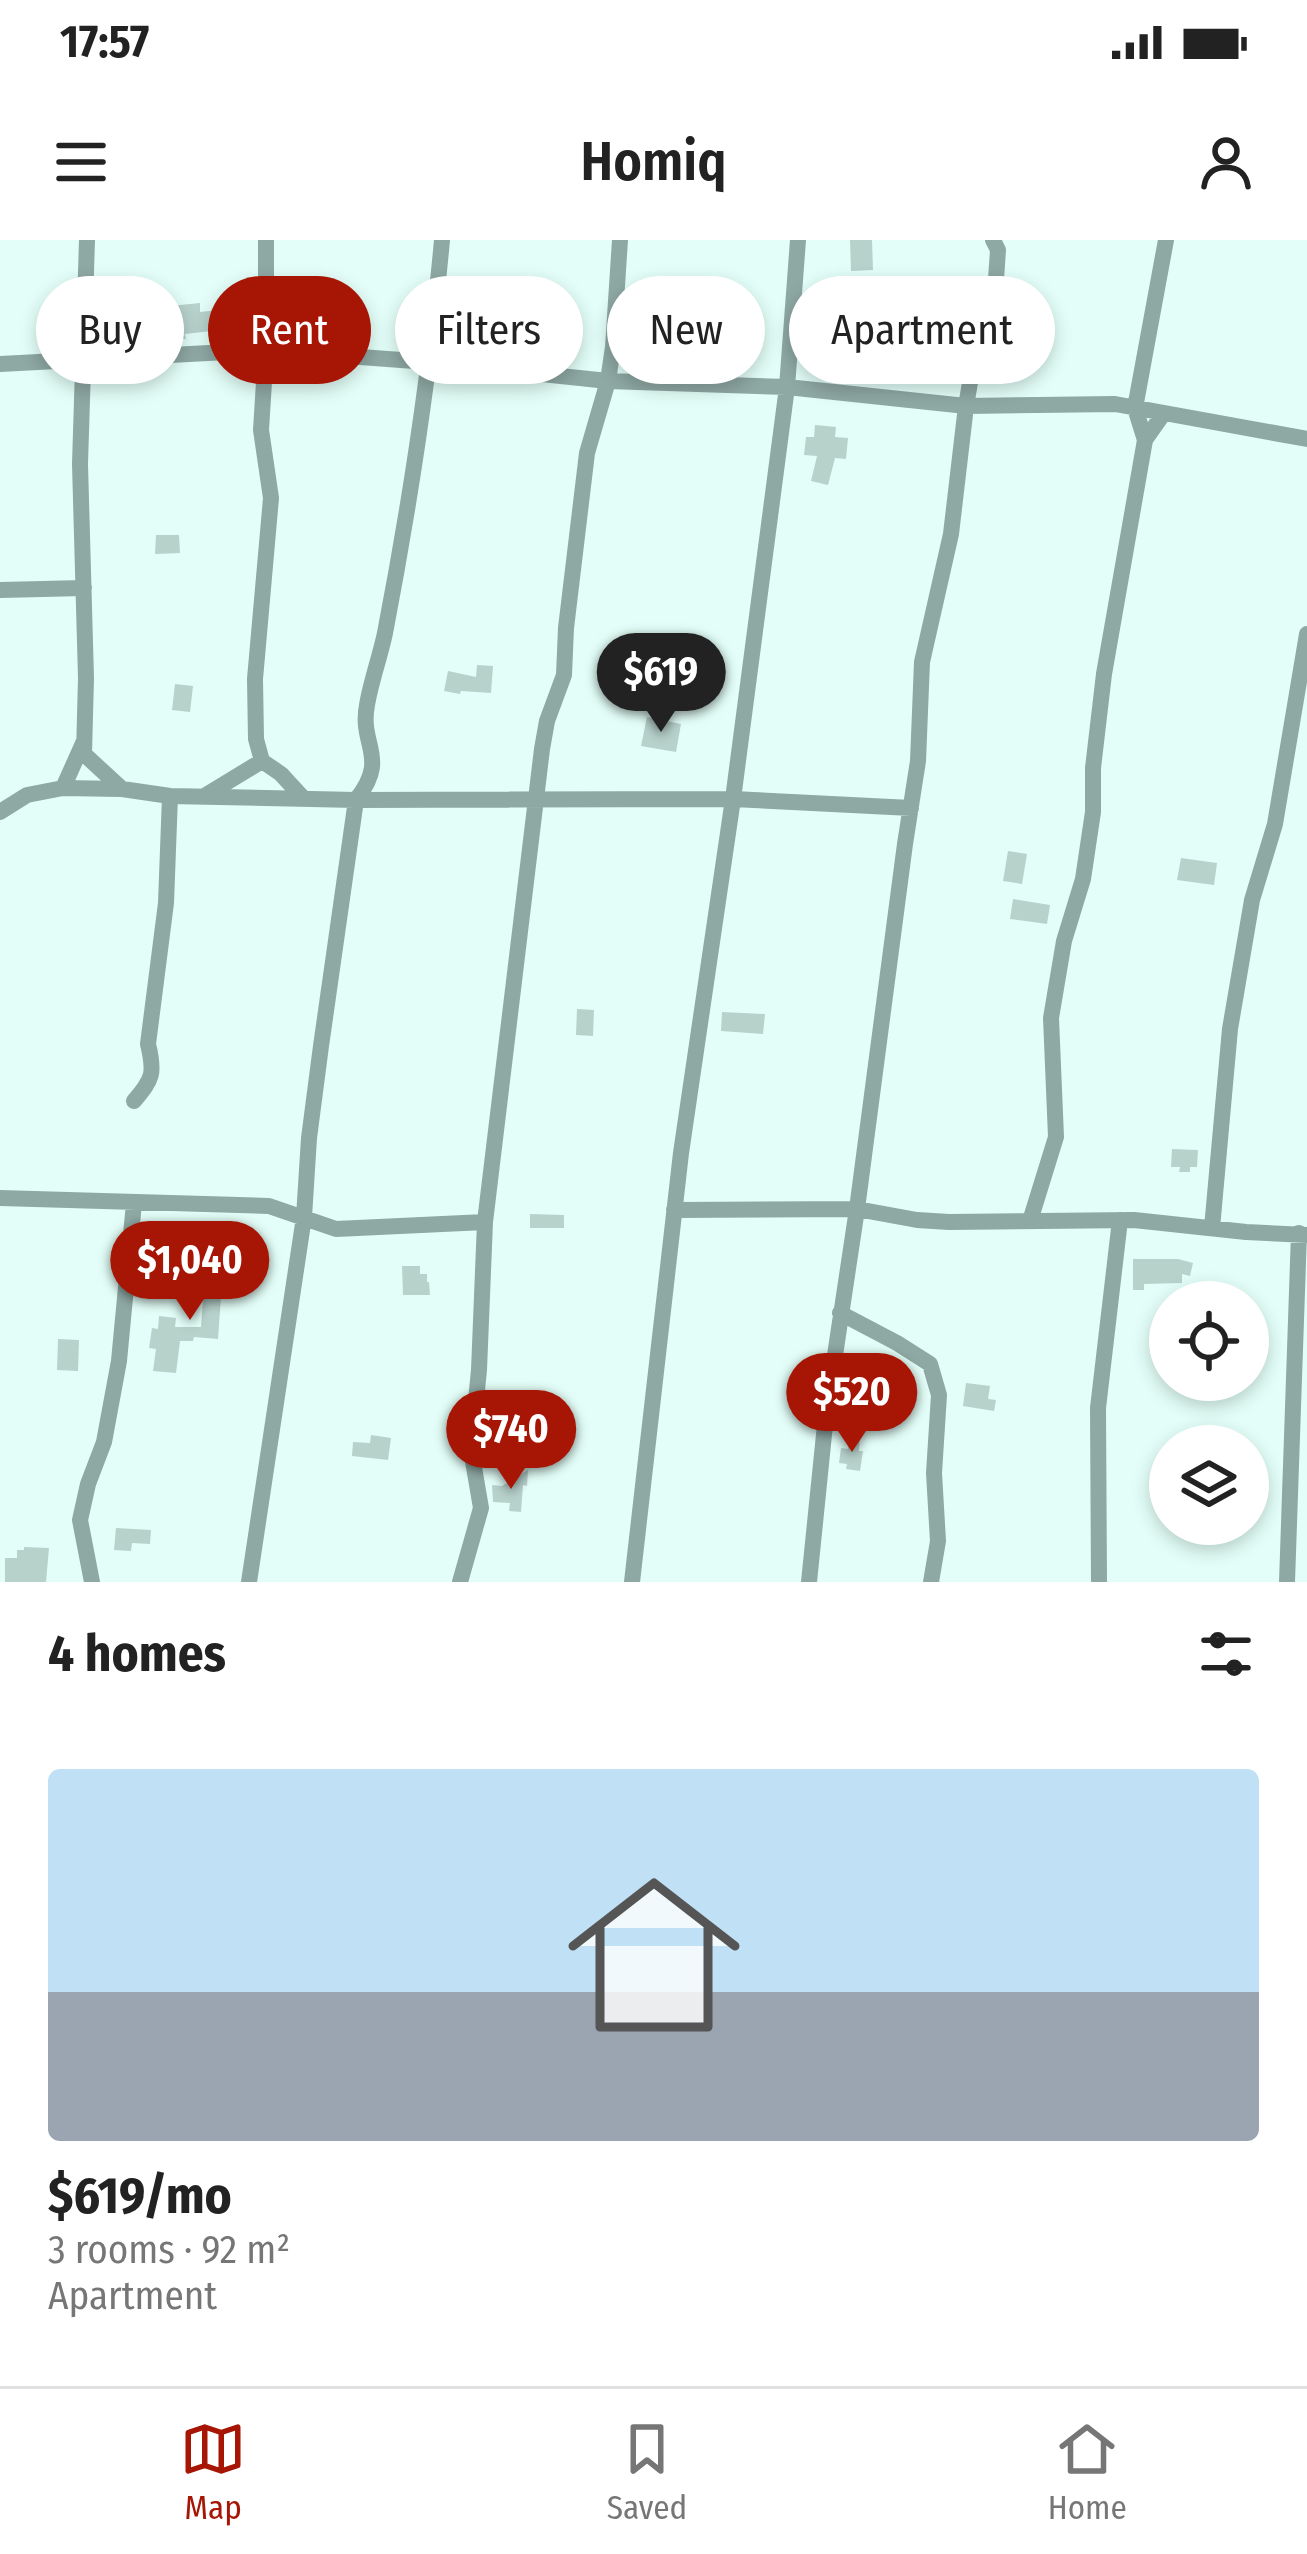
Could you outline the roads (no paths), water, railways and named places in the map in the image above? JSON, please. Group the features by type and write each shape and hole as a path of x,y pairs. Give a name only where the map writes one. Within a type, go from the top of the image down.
{"street":[{"path":"86,276 87,240"},
{"path":"266,240 266,276"},
{"path":"438,276 442,240"},
{"path":"618,276 620,240"},
{"path":"632,1582 674,1210 788,387 798,240"},
{"path":"809,1582 826,1415 918,761 922,662 950,534 978,336 996,279 998,250 993,240"},
{"path":"1145,440 1136,408 1166,240"},
{"path":"0,364 36,362"},
{"path":"82,384 85,754 122,789"},
{"path":"264,384 261,430 272,498 255,680 256,739 262,761 303,798"},
{"path":"249,1582 304,1217 320,1046 356,800 371,781 373,759 365,711 403,534 425,384"},
{"path":"460,1582 481,1508 471,1450 485,1222 547,721 564,675 587,453 607,384"},
{"path":"698,384 788,387 966,406 1115,404 1307,439"},
{"path":"1030,1221 1056,1137 1052,1018 1064,941 1083,879 1104,674 1145,440 1165,412"},
{"path":"0,590 84,588"},
{"path":"1212,1228 1230,1029 1252,901 1275,824 1307,634"},
{"path":"63,788 84,740"},
{"path":"201,797 262,761"},
{"path":"0,812 27,795 63,788 201,797 733,800 910,808"},
{"path":"134,1102 150,1082 153,1064 148,1044 166,903 170,796"},
{"path":"0,1198 268,1206 336,1228 485,1222"},
{"path":"92,1582 80,1520 104,1442 119,1361 134,1203"},
{"path":"674,1210 857,1209 933,1221 1120,1220 1303,1234 1287,1582"},
{"path":"1099,1582 1098,1408 1120,1220"},
{"path":"841,1313 930,1364 939,1395 934,1473 938,1541 932,1582"}]}
